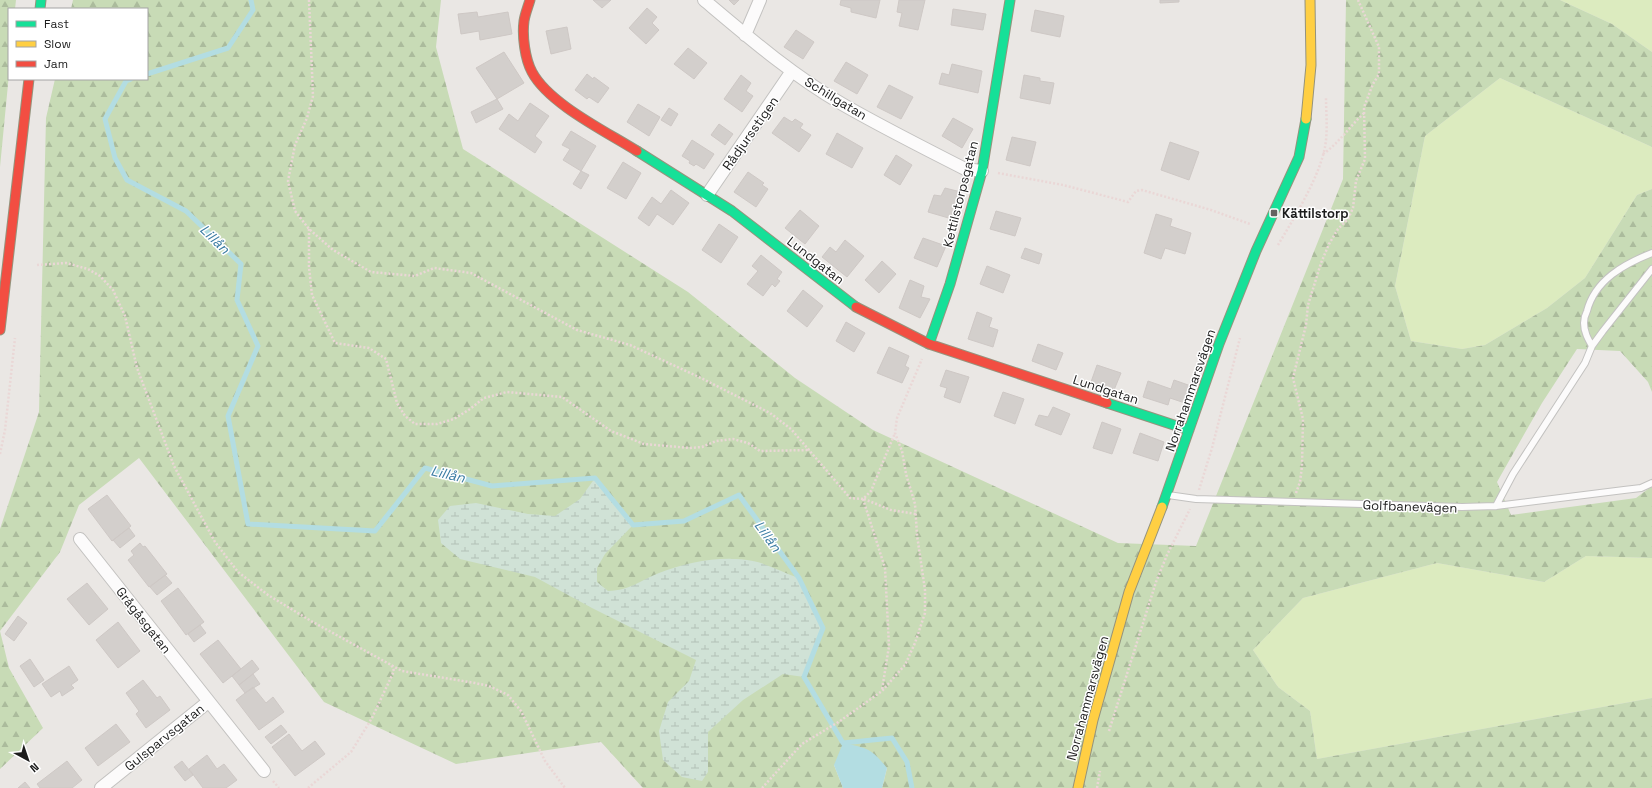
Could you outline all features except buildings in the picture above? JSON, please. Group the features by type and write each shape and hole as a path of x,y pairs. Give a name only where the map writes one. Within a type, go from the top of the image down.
{"street":[{"name":"Lundgatan","path":"530,0 524,21 525,48 532,72 545,89 559,102 732,211 855,307 928,344 1189,430"},
{"name":"Schillgatan","path":"704,0 745,35 792,71 841,104 906,139 965,168 982,170"},
{"path":"745,35 760,0"},
{"name":"Kettilstorpsgatan","path":"928,344 950,284 982,170 1010,0"},
{"name":"Norrahammarsvägen","path":"1078,788 1093,720 1129,592 1167,495 1219,344 1256,251 1299,157 1306,120 1311,65 1310,0"},
{"name":"Rådjursstigen","path":"707,195 792,71"},
{"path":"0,330 29,80"},
{"name":"Grågåsgatan","path":"80,539 264,771"},
{"name":"Gulsparvsgatan","path":"101,788 208,702"}],"lane":[{"path":"1592,346 1585,334 1584,322 1589,301 1601,284 1610,275 1635,260 1652,253"},
{"path":"1496,506 1513,474 1585,363 1592,346 1652,269"},
{"name":"Golfbanevägen","path":"1167,495 1196,499 1462,507 1496,506 1641,488 1652,483"}],"path":[{"path":"309,0 313,96 307,118 295,145 288,181 295,211 309,229 332,250 371,272 415,276 434,268 471,273 577,330 630,345 701,378 770,413 791,429 850,498 863,499 892,510 916,514"},
{"path":"1293,502 1300,482 1304,419 1293,378 1306,325 1308,305 1321,263 1329,244 1338,229 1348,219 1353,208 1356,181 1365,159 1364,107 1373,84 1379,74 1379,47 1358,0"},
{"path":"1275,251 1296,215 1323,154 1326,128 1326,90"},
{"path":"1323,154 1334,146 1364,113"},
{"path":"982,170 1063,185 1128,202 1136,191 1142,190 1174,198 1250,223 1248,231"},
{"path":"309,229 309,267 312,295 335,343 369,348 386,358 398,403 405,416 415,424 437,424 454,419 484,398 507,392 562,397 611,431 644,444 690,448 702,447 716,441 733,439 748,443 760,451 810,450"},
{"path":"37,265 66,263 88,269 100,276 113,290 125,316 137,368 174,466 215,542 238,572 268,595 311,622 402,671 489,686 508,695 521,711 545,761 565,788"},
{"path":"1108,733 1156,582 1167,555 1196,499 1214,441 1241,336"},
{"path":"863,499 871,491 895,433 897,418 928,344"},
{"path":"762,788 802,744 821,734 882,691 905,665 915,643 925,613 925,590 915,504 906,474 902,451 895,433"},
{"path":"863,499 885,568 888,646 882,691"},
{"path":"308,788 352,752 372,718 394,671 390,664"},
{"path":"1097,788 1101,768"}],"green space":[{"path":"0,0 16,0 15,8 8,8 8,80 0,167"},
{"path":"73,0 441,0 436,47 463,149 688,292 795,378 873,430 1118,543 1196,546 1343,179 1346,0 1560,0 1612,24 1652,52 1652,147 1500,78 1425,136 1395,286 1411,341 1462,349 1485,345 1547,308 1585,278 1637,195 1652,189 1652,392 1648,382 1620,351 1577,349 1542,403 1497,482 1511,515 1636,498 1652,486 1652,558 1586,556 1544,582 1437,563 1303,598 1253,650 1278,687 1310,711 1317,759 1652,698 1652,788 882,788 887,768 834,765 843,788 643,788 601,742 456,764 324,702 139,458 79,505 60,552 0,631 0,529 39,412 46,118 55,80 148,80 148,8 71,8"},
{"path":"1560,0 1652,0 1652,52 1612,24"},
{"path":"1500,78 1652,147 1652,189 1637,195 1585,278 1547,308 1485,345 1462,349 1411,341 1395,286 1425,136"},
{"path":"595,478 633,525 605,554 597,568 597,582 608,591 623,589 659,573 693,563 717,559 741,559 753,561 799,578 823,628 804,677 783,674 743,700 708,732 708,772 702,781 682,777 663,760 659,731 668,702 689,681 696,660 592,608 535,577 460,559 441,543 438,520 450,506 476,503 528,514 555,516 580,499"},
{"path":"1586,556 1652,558 1652,698 1317,759 1310,711 1278,687 1253,650 1303,598 1437,563 1544,582"},
{"path":"0,631 9,668 43,728 0,769"}],"water":[{"path":"843,743 868,750 882,761 887,768 882,788 843,788 834,765"}],"waterway":[{"name":"Lillån","path":"148,74 228,48 253,10 251,0"},
{"name":"Lillån","path":"128,80 126,81 105,119 115,158 127,180 186,211 241,264 237,300 258,346 228,416 248,524 375,531 425,468 492,486 595,478 633,525 684,521 739,495 799,578 823,628 804,677 843,743 892,738 907,762 912,788"}],"traffic: fast":[{"path":"40,8 41,0"},
{"path":"929,344 950,284 982,171 1010,0"},
{"path":"1162,507 1219,344 1256,251 1299,157 1306,119"},
{"path":"637,151 732,211 856,307"},
{"path":"1107,403 1189,430"}],"traffic: slow":[{"path":"1306,119 1311,65 1310,0"},
{"path":"1078,788 1093,720 1129,592 1162,507"}],"traffic: jam":[{"path":"530,0 524,21 523,33 528,61 532,72 540,84 565,106 637,151"},
{"path":"0,330 29,80"},
{"path":"856,307 929,344 1107,403"}],"place":[{"name":"Kättilstorp","path":"1274,213"}]}
